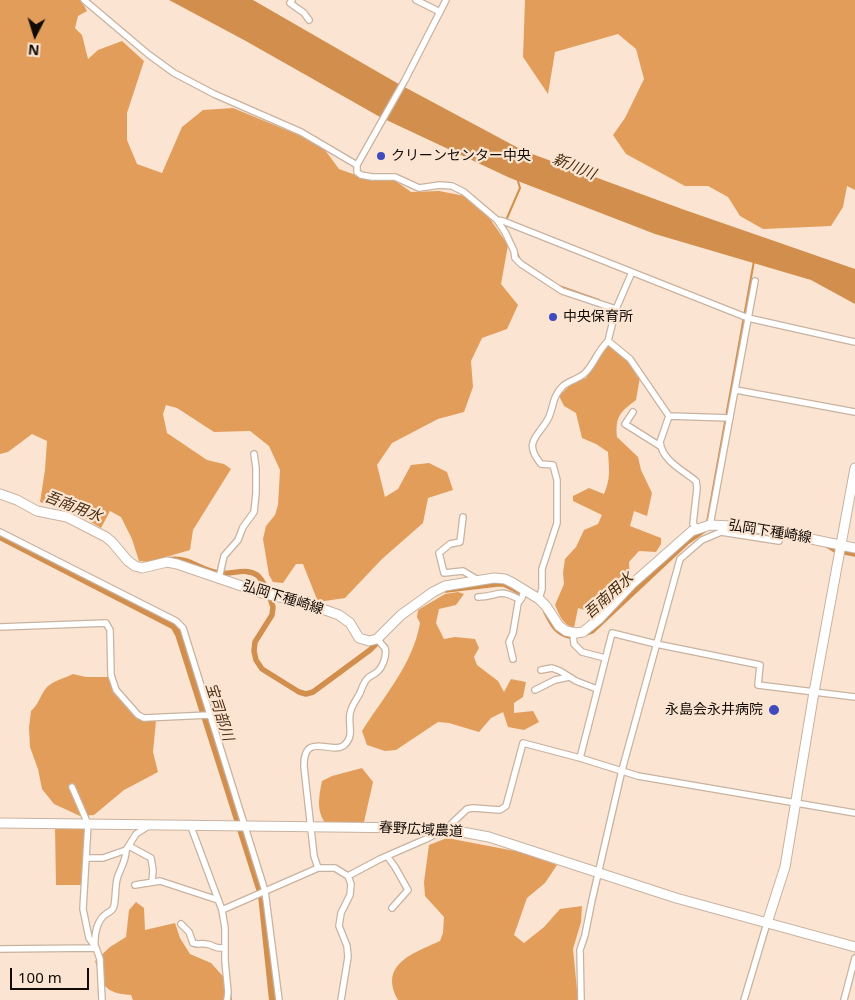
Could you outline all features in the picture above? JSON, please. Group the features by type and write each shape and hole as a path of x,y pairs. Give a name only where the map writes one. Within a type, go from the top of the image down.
{"street":[{"path":"84,0 148,54 174,73 214,94 301,132 356,165"},
{"path":"292,0 290,3 304,13 309,20"},
{"path":"416,0 440,12"},
{"path":"446,0 405,80 356,165 357,172 361,175 395,177 419,188 452,186 464,192 497,220 505,232 514,251 515,258 521,264 562,290 616,309"},
{"path":"497,220 745,317 855,342"},
{"path":"540,600 542,569 557,523 557,480 553,466 541,464 535,456 532,449 535,436 549,417 554,396 568,381 585,373 601,347 608,341 616,309 632,272"},
{"path":"702,539 701,529 736,390 745,317 755,280"},
{"path":"608,341 630,359 669,416"},
{"path":"736,390 855,412"},
{"path":"633,412 625,424 660,446 673,465 696,482 693,524 701,529"},
{"path":"669,416 721,416 730,418"},
{"path":"660,446 669,416"},
{"path":"220,575 224,556 238,540 243,527 254,512 256,493 254,454"},
{"path":"744,1000 785,867 814,692 853,489 855,468"},
{"name":"弘岡下種崎線","path":"0,494 17,500 37,511 67,517 106,536 128,561 135,566 142,568 167,562 220,575 265,594 300,601 339,615 350,622 359,638 369,641 380,641"},
{"path":"463,517 460,542 450,544 439,553 444,573 463,571 478,580"},
{"name":"弘岡下種崎線","path":"701,529 753,527 779,536 841,550 855,548"},
{"path":"573,636 587,631 632,584 692,531 701,529"},
{"path":"0,532 182,625 240,826 265,891 279,1000"},
{"path":"581,1000 580,950 585,935 595,872 680,559 702,539 721,532 779,536"},
{"path":"318,868 314,856 304,767 305,756 308,751 316,746 339,748 350,738 349,715 351,709 367,678 378,671 385,657 386,652 380,641 401,615 432,592 445,586 494,578 505,579 523,595"},
{"path":"478,597 486,597 500,592 523,595 540,600 559,626 573,636 574,644 582,652 605,658"},
{"path":"514,659 509,642 513,633 518,603 523,595"},
{"path":"0,627 106,623 110,630 111,675 116,690 138,715 144,718 209,714"},
{"path":"580,758 612,633 760,665 758,685 855,697"},
{"path":"542,670 552,668 576,681 597,689"},
{"path":"535,690 556,680 569,677"},
{"path":"348,876 446,829 467,809 500,810 506,806 523,743 638,776 855,813"},
{"path":"72,787 88,824 83,909 89,938 96,948"},
{"name":"春野広域農道","path":"0,823 190,824 446,829 489,837 676,898 855,947"},
{"path":"102,1000 100,959 95,939 100,922 114,907 117,877 126,859 128,848 136,834 152,824"},
{"path":"190,824 222,910 226,948 227,1000"},
{"path":"86,858 102,858 128,848 151,858 152,882"},
{"path":"387,856 408,890 392,908"},
{"path":"222,910 318,868 335,868 348,876 351,884 350,896 341,913 339,926 347,946 348,958 340,1000"},
{"path":"135,885 160,881 218,900"},
{"path":"180,924 189,932 194,943 198,945 206,944 216,949 226,948"},
{"path":"0,948 96,948"},
{"path":"844,1000 855,958"}],"shaded area":[{"path":"0,0 81,0 87,11 78,16 75,28 82,35 88,59 98,50 122,41 144,61 127,113 127,140 137,164 162,173 182,127 203,110 233,108 301,136 325,150 339,169 364,178 390,177 411,192 439,191 465,196 488,216 508,245 501,284 518,305 507,329 482,338 471,361 473,387 464,412 438,419 392,443 377,465 385,497 398,489 411,465 429,463 447,472 453,490 428,498 423,523 382,559 345,598 318,602 303,564 296,564 283,583 273,582 269,575 263,539 266,526 275,515 278,505 280,470 269,446 250,431 214,432 177,408 166,405 163,414 167,433 207,460 224,464 231,469 193,530 190,550 149,562 139,561 132,539 121,517 110,511 101,528 78,514 40,502 47,441 32,434 8,452 0,454"},
{"path":"169,0 253,0 397,83 524,151 682,209 855,269 855,304 811,280 655,234 510,178 380,117"},
{"path":"525,0 855,0 855,190 847,186 843,207 831,226 763,229 740,216 728,197 708,186 685,186 626,154 613,135 625,118 644,79 636,49 618,34 555,52 548,94 523,57"},
{"path":"611,344 627,359 640,377 636,400 622,412 617,424 617,437 638,457 641,470 652,493 647,516 634,511 630,526 661,538 661,544 656,552 639,551 629,562 630,586 588,611 578,608 574,628 564,622 555,605 564,584 565,559 576,547 584,530 598,524 602,515 573,501 573,496 589,488 604,494 609,478 609,463 608,452 582,438 576,413 564,406 559,396 572,383 586,378 595,364 598,354"},
{"path":"458,592 464,594 456,605 439,609 436,623 444,639 455,637 475,639 479,648 474,657 477,665 498,681 504,692 511,679 526,682 523,697 514,703 514,713 533,711 539,722 524,730 508,727 503,712 491,718 479,732 449,723 438,722 396,750 385,751 367,745 362,731 397,679 411,652 420,623 417,617 418,610 445,594"},
{"path":"73,674 86,677 109,677 116,692 126,706 140,716 156,721 153,752 158,772 124,790 94,815 80,816 54,804 42,789 38,769 30,747 29,728 31,711 47,687"},
{"path":"362,768 373,782 364,822 325,823 319,808 322,781 332,776"},
{"path":"55,827 85,828 81,885 56,885"},
{"path":"447,838 520,852 557,865 545,883 527,898 514,935 524,943 544,927 560,909 582,906 581,922 573,949 578,1000 398,1000 393,988 392,977 396,969 410,955 440,941 443,933 444,917 425,896 424,882 429,845"},
{"path":"136,902 144,908 145,930 175,923 180,938 190,954 211,963 230,984 232,1000 133,1000 131,995 109,990 100,976 95,961 110,947 126,937 129,910"}],"waterway":[{"path":"505,228 504,225 520,188 518,181"},
{"path":"513,243 520,260 553,282"},
{"path":"707,522 754,261"},
{"path":"559,286 599,300"},
{"name":"吾南用水","path":"581,635 592,631 687,542 704,530"},
{"name":"宝司部川","path":"0,535 175,625 180,634 263,895 274,1000"},
{"name":"吾南用水","path":"827,545 835,550 855,554"},
{"name":"吾南用水","path":"166,560 181,560 219,573 243,571 253,573 260,578 266,588"},
{"name":"吾南用水","path":"446,590 504,584 526,595"},
{"name":"吾南用水","path":"270,598 273,607 272,615 255,642 256,660 262,669 299,692 306,694 313,692 370,650 381,639"},
{"name":"吾南用水","path":"546,612 558,630 570,636"}],"place":[{"name":"クリーンセンター中央","path":"381,156"},
{"name":"中央保育所","path":"553,317"},
{"name":"永島会永井病院","path":"774,710"}],"water label":[{"name":"新川川","path":"574,167"}]}
